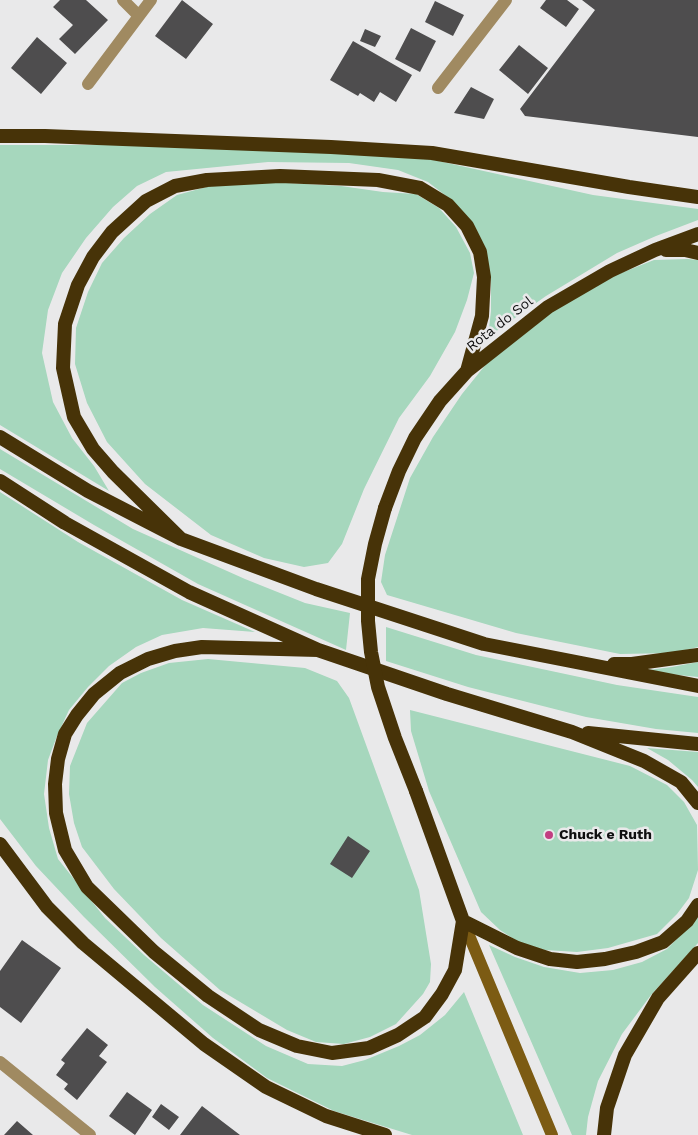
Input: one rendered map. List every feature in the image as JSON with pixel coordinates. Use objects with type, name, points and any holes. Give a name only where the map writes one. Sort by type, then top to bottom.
[{"type":"highway","points":[[0,136],[45,136],[432,153],[698,197]]},
{"type":"highway","points":[[181,539],[113,472],[93,449],[74,417],[63,368],[65,324],[78,285],[93,257],[112,232],[146,201],[175,186],[207,180],[280,176],[378,180],[420,188],[448,205],[468,226],[480,252],[484,277],[482,316],[467,371]]},
{"type":"highway","name":"Rota do Sol","points":[[463,922],[416,791],[394,738],[378,687],[371,652],[368,621],[368,579],[385,508],[399,471],[415,438],[440,401],[467,371],[548,307],[610,271],[655,250],[698,234]]},
{"type":"highway","points":[[655,250],[685,250],[698,253]]},
{"type":"highway","points":[[0,437],[88,491],[181,539],[316,589],[484,644],[698,686]]},
{"type":"highway","points":[[0,482],[65,523],[188,592],[318,650],[447,694],[572,732],[644,761],[681,782],[698,802]]},
{"type":"highway","points":[[318,650],[202,648],[175,651],[148,658],[120,674],[94,694],[77,715],[63,743],[54,784],[56,813],[65,850],[86,887],[154,952],[208,996],[259,1030],[297,1046],[332,1053],[369,1048],[398,1035],[424,1016],[442,994],[455,970],[463,922],[517,948],[550,959],[577,962],[605,959],[636,952],[663,942],[687,921],[698,905]]},
{"type":"highway","points":[[586,665],[632,664],[698,655]]},
{"type":"highway","points":[[572,732],[698,744]]},
{"type":"highway","points":[[0,844],[47,906],[83,942],[204,1044],[266,1087],[326,1116],[385,1135]]},
{"type":"highway","points":[[604,1135],[607,1108],[625,1054],[658,998],[698,953]]},
{"type":"main road","points":[[463,922],[552,1135]]},
{"type":"street","points":[[123,0],[139,16]]},
{"type":"street","points":[[88,84],[151,0]]},
{"type":"street","points":[[438,88],[506,0]]},
{"type":"street","points":[[0,1062],[90,1135]]},
{"type":"green space","points":[[0,145],[162,145],[411,155],[593,195],[698,209],[698,220],[617,253],[546,296],[488,337],[491,311],[491,279],[454,202],[428,182],[398,170],[349,163],[268,162],[166,172],[137,186],[113,207],[86,238],[62,273],[48,310],[42,353],[53,402],[72,438],[94,466],[109,491],[0,425]]},
{"type":"green space","points":[[270,182],[341,186],[383,192],[416,194],[439,208],[456,227],[470,253],[474,273],[467,300],[455,332],[430,376],[399,418],[364,489],[342,544],[328,563],[304,567],[264,558],[211,535],[145,484],[107,442],[87,403],[75,364],[76,328],[88,292],[102,263],[124,238],[150,214],[177,195],[210,186]]},
{"type":"green space","points":[[654,260],[698,260],[698,647],[674,653],[620,654],[516,633],[387,595],[381,582],[385,555],[410,478],[433,437],[462,394],[487,363],[555,308],[616,275]]},
{"type":"green space","points":[[0,449],[133,529],[245,579],[305,603],[350,613],[346,650],[198,584],[94,525],[0,469]]},
{"type":"green space","points":[[0,492],[78,542],[182,600],[255,632],[203,628],[162,635],[136,647],[109,666],[69,710],[48,760],[44,794],[49,828],[58,859],[105,918],[144,955],[203,1005],[266,1046],[308,1064],[342,1066],[365,1060],[399,1046],[420,1035],[445,1015],[464,992],[523,1135],[412,1135],[334,1111],[267,1078],[213,1038],[155,987],[84,917],[36,866],[0,819]]},
{"type":"green space","points":[[386,627],[476,655],[617,685],[698,697],[698,733],[656,729],[586,717],[468,687],[386,661]]},
{"type":"green space","points":[[208,659],[305,668],[337,681],[349,698],[419,890],[431,964],[430,982],[423,994],[396,1024],[370,1037],[344,1044],[316,1042],[287,1030],[220,990],[161,938],[114,889],[82,847],[74,823],[69,794],[70,766],[87,723],[122,683],[141,673],[169,663]]},
{"type":"green space","points":[[698,662],[698,677],[640,671],[672,667]]},
{"type":"green space","points":[[410,710],[630,766],[667,785],[684,802],[697,825],[698,870],[689,898],[677,914],[657,934],[608,948],[577,952],[545,950],[520,943],[500,930],[481,912],[429,791],[411,731]]},
{"type":"green space","points":[[647,748],[698,752],[698,787],[668,760]]},
{"type":"green space","points":[[698,917],[698,943],[651,995],[622,1034],[598,1081],[588,1117],[586,1135],[572,1135],[489,945],[544,967],[580,973],[613,970],[642,962],[667,949]]},
{"type":"building","points":[[60,0],[86,0],[108,20],[75,54],[59,39],[73,25],[53,7]]},
{"type":"building","points":[[182,0],[213,24],[186,59],[155,36]]},
{"type":"building","points":[[546,0],[567,0],[579,9],[566,27],[540,8]]},
{"type":"building","points":[[582,0],[698,0],[698,137],[525,116],[520,109],[595,10]]},
{"type":"building","points":[[435,1],[464,15],[453,36],[425,22]]},
{"type":"building","points":[[411,28],[436,41],[420,72],[395,59]]},
{"type":"building","points":[[365,29],[381,36],[375,47],[360,41]]},
{"type":"building","points":[[37,37],[67,63],[41,94],[11,68]]},
{"type":"building","points":[[353,41],[412,75],[396,102],[380,92],[374,102],[360,93],[358,96],[330,80]]},
{"type":"building","points":[[519,45],[548,68],[528,94],[499,70]]},
{"type":"building","points":[[471,87],[494,99],[484,119],[454,113]]},
{"type":"building","points":[[348,836],[370,851],[352,878],[330,864]]},
{"type":"building","points":[[22,940],[61,968],[21,1023],[0,1007],[0,971]]},
{"type":"building","points":[[87,1028],[108,1045],[99,1056],[107,1062],[77,1100],[64,1089],[68,1084],[56,1075],[65,1063],[61,1060]]},
{"type":"building","points":[[127,1092],[152,1110],[135,1135],[109,1116]]},
{"type":"building","points":[[161,1104],[179,1117],[169,1130],[152,1117]]},
{"type":"building","points":[[202,1106],[240,1135],[180,1135]]},
{"type":"building","points":[[17,1121],[33,1135],[4,1135]]},
{"type":"place","name":"Chuck e Ruth","points":[[549,835]]}]
